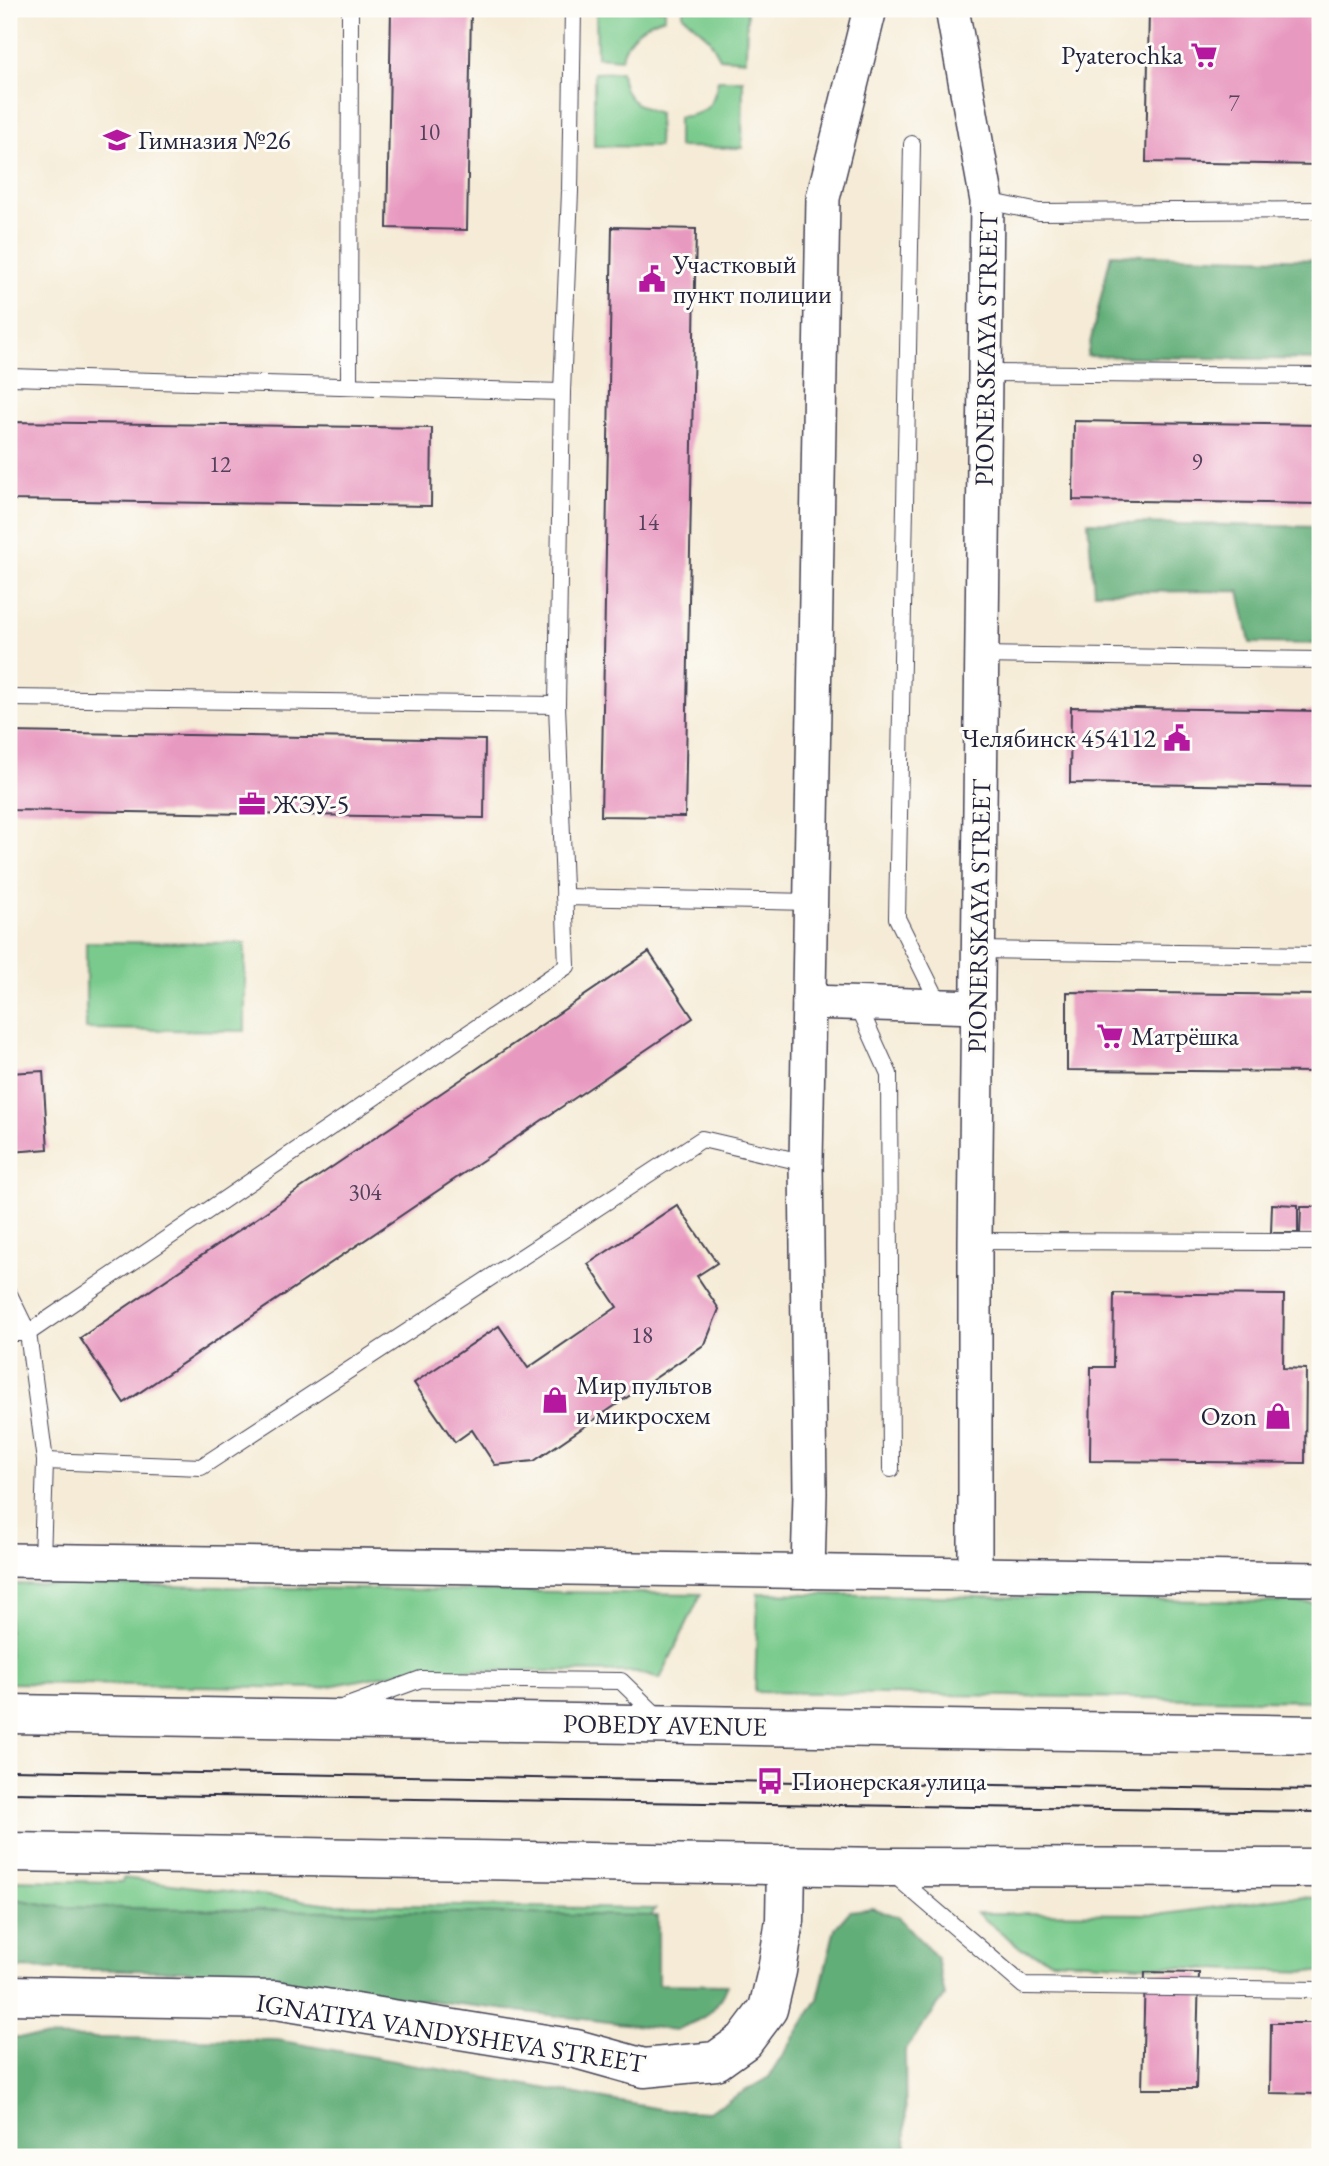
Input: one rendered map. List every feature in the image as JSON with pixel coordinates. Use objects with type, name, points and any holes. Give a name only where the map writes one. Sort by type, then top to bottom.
[{"type":"main road","name":"POBEDY AVENUE","points":[[9,1714],[1320,1735]]},
{"type":"main road","points":[[9,1852],[884,1867],[1320,1868]]},
{"type":"main road","name":"IGNATIYA VANDYSHEVA STREET","points":[[9,1995],[276,2000],[576,2049],[644,2068],[716,2061],[744,2041],[768,2008],[785,1920],[786,1865]]},
{"type":"street","points":[[807,1572],[810,1493],[806,1163],[823,198],[870,9]]},
{"type":"street","name":"PIONERSKAYA STREET","points":[[952,9],[987,201],[975,1241],[975,1575]]},
{"type":"street","points":[[809,1002],[978,1007]]},
{"type":"street","points":[[9,1560],[1320,1579]]},
{"type":"lane","points":[[349,384],[350,9]]},
{"type":"lane","points":[[9,1333],[28,1333],[567,966],[557,705],[562,392],[570,191],[573,9]]},
{"type":"lane","points":[[912,145],[897,918],[940,1005]]},
{"type":"lane","points":[[987,201],[1039,212],[1320,209]]},
{"type":"lane","points":[[986,373],[1320,376]]},
{"type":"lane","points":[[9,377],[349,384],[562,392]]},
{"type":"lane","points":[[982,655],[1320,660]]},
{"type":"lane","points":[[9,698],[557,705]]},
{"type":"lane","points":[[564,897],[810,902]]},
{"type":"lane","points":[[979,950],[1320,955]]},
{"type":"lane","points":[[857,1003],[889,1074],[891,1469]]},
{"type":"lane","points":[[45,1461],[201,1467],[702,1139],[806,1163]]},
{"type":"lane","points":[[975,1241],[1320,1242]]},
{"type":"lane","points":[[9,1294],[28,1333],[45,1461],[42,1561]]},
{"type":"lane","points":[[884,1867],[1024,1986],[1320,1990]]},
{"type":"green space","points":[[596,9],[665,9],[665,17],[649,23],[637,32],[628,43],[621,59],[597,57]]},
{"type":"green space","points":[[683,9],[747,9],[746,60],[720,58],[709,38],[683,15]]},
{"type":"green space","points":[[621,72],[624,88],[632,100],[659,113],[658,147],[594,146],[594,73]]},
{"type":"green space","points":[[718,80],[743,80],[742,148],[678,147],[678,117],[695,114],[707,108],[714,97]]},
{"type":"green space","points":[[1111,254],[1320,260],[1320,360],[1087,356]]},
{"type":"green space","points":[[1088,522],[1320,527],[1320,644],[1250,643],[1239,591],[1094,592]]},
{"type":"green space","points":[[86,942],[245,943],[245,1031],[86,1029]]},
{"type":"green space","points":[[9,1584],[701,1594],[660,1679],[636,1672],[412,1670],[319,1688],[9,1683]]},
{"type":"green space","points":[[758,1593],[1320,1603],[1320,1701],[755,1692]]},
{"type":"green space","points":[[123,1878],[332,1904],[655,1909],[626,1959],[9,1951],[9,1880],[122,1882]]},
{"type":"green space","points":[[1288,1897],[1320,1898],[1320,1972],[1051,1960],[1022,1949],[977,1913],[1166,1914]]},
{"type":"green space","points":[[9,1898],[61,1907],[658,1916],[658,1984],[727,1985],[713,2010],[693,2023],[675,2030],[183,1971],[9,1968]]},
{"type":"green space","points":[[873,1908],[898,1917],[937,1958],[945,1996],[905,2050],[906,2157],[9,2157],[9,2037],[277,2040],[666,2110],[708,2112],[769,2077],[818,1999],[835,1928],[850,1911]]},
{"type":"building","points":[[391,9],[471,9],[467,230],[387,228]]},
{"type":"building","points":[[1149,9],[1320,9],[1320,165],[1146,162]]},
{"type":"building","points":[[612,227],[696,229],[685,817],[601,816]]},
{"type":"building","points":[[1074,421],[1320,425],[1320,504],[1073,500]]},
{"type":"building","points":[[9,422],[432,428],[431,506],[9,500]]},
{"type":"building","points":[[1071,707],[1320,711],[1320,787],[1070,783]]},
{"type":"building","points":[[9,732],[485,740],[484,818],[9,810]]},
{"type":"building","points":[[649,952],[693,1018],[124,1403],[80,1338]]},
{"type":"building","points":[[1067,992],[1320,995],[1320,1072],[1067,1070]]},
{"type":"building","points":[[43,1071],[48,1149],[12,1152],[9,1073]]},
{"type":"building","points":[[1272,1204],[1298,1205],[1298,1233],[1271,1233]]},
{"type":"building","points":[[677,1205],[717,1263],[697,1276],[719,1309],[705,1344],[534,1461],[495,1465],[472,1430],[455,1442],[414,1383],[499,1326],[528,1368],[617,1307],[588,1264]]},
{"type":"building","points":[[1301,1207],[1320,1207],[1320,1234],[1300,1234]]},
{"type":"building","points":[[1114,1293],[1284,1295],[1283,1368],[1306,1369],[1305,1463],[1090,1461],[1091,1367],[1113,1367]]},
{"type":"building","points":[[1145,1972],[1199,1973],[1196,2089],[1142,2089]]},
{"type":"building","points":[[1271,2023],[1320,2023],[1320,2094],[1270,2093]]},
{"type":"tram line","points":[[9,1770],[1320,1790]]},
{"type":"tram line","points":[[9,1793],[1320,1812]]},
{"type":"place","name":"Pyaterochka","points":[[1204,55]]},
{"type":"place","name":"Гимназия №26","points":[[117,140]]},
{"type":"place","name":"Участковый пункт полиции","points":[[652,279]]},
{"type":"place","name":"Челябинск 454112","points":[[1177,738]]},
{"type":"place","name":"ЖЭУ-5","points":[[252,804]]},
{"type":"place","name":"Матрёшка","points":[[1110,1036]]},
{"type":"place","name":"Мир пультов и микросхем","points":[[555,1400]]},
{"type":"place","name":"Ozon","points":[[1278,1416]]},
{"type":"place","name":"Пионерская улица","points":[[770,1781]]}]
